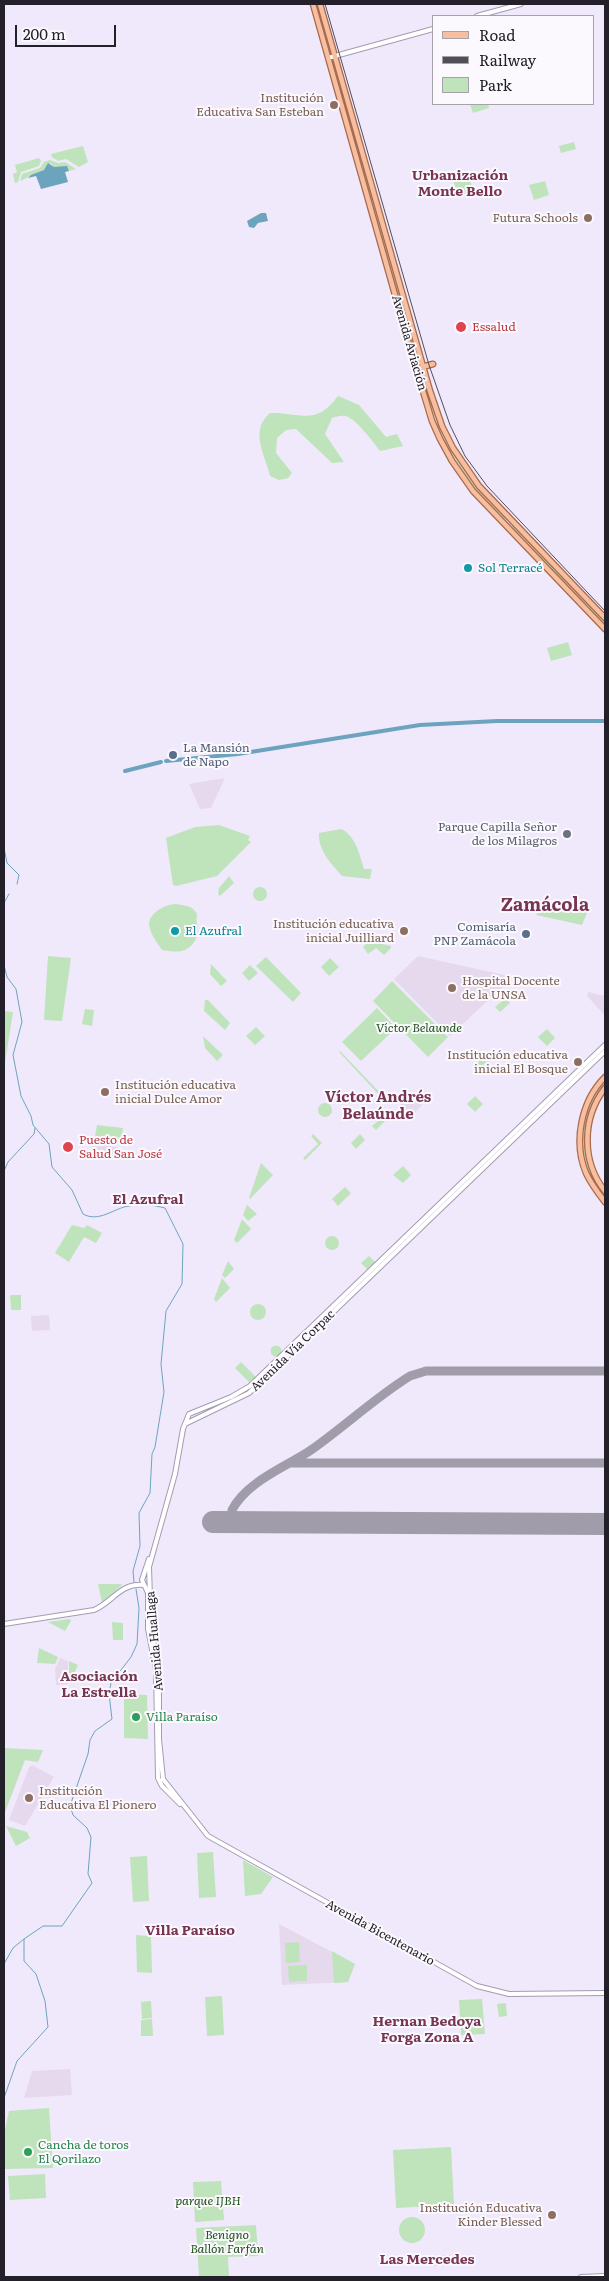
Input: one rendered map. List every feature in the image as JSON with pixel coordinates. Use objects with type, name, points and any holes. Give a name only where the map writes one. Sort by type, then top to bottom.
[{"type":"main road","name":"Avenida Aviación","points":[[313,4],[432,421],[452,461],[473,491],[605,629]]},
{"type":"main road","name":"Avenida Aviación","points":[[320,4],[437,414],[453,448],[479,486],[605,618]]},
{"type":"main road","points":[[481,15],[521,4]]},
{"type":"main road","points":[[328,58],[432,29]]},
{"type":"main road","points":[[376,225],[382,223]]},
{"type":"main road","points":[[416,368],[433,364]]},
{"type":"main road","points":[[506,525],[511,520]]},
{"type":"main road","name":"Avenida Vía Corpac","points":[[185,1424],[189,1414],[231,1398],[250,1386],[605,1046]]},
{"type":"main road","name":"Avenida Vía Corpac","points":[[185,1424],[249,1393],[605,1052]]},
{"type":"main road","points":[[605,1077],[588,1102],[580,1133],[580,1149],[585,1170],[605,1206]]},
{"type":"main road","points":[[605,1088],[590,1116],[587,1133],[592,1168],[605,1191]]},
{"type":"main road","points":[[598,1194],[605,1202]]},
{"type":"main road","name":"Avenida Huallaga","points":[[168,1789],[160,1783],[157,1775],[156,1670],[148,1629],[148,1593],[142,1583],[175,1474],[185,1424]]},
{"type":"main road","name":"Avenida Huallaga","points":[[152,1552],[149,1582],[151,1628],[159,1674],[160,1771],[168,1789]]},
{"type":"main road","points":[[4,1624],[94,1610],[107,1603],[121,1589],[142,1583],[146,1579],[149,1582]]},
{"type":"main road","name":"Avenida Bicentenario","points":[[168,1789],[202,1831],[214,1840],[477,1986],[509,1994],[605,1993]]},
{"type":"main road","points":[[581,2277],[605,2276]]},
{"type":"shaded area","points":[[225,778],[211,808],[200,809],[189,784]]},
{"type":"shaded area","name":"Hospital Docente de la UNSA","points":[[418,956],[509,976],[511,979],[450,1036],[394,979]]},
{"type":"shaded area","points":[[588,992],[605,996],[605,1016],[587,996]]},
{"type":"shaded area","points":[[407,1091],[422,1105],[412,1116],[397,1101]]},
{"type":"shaded area","points":[[92,1143],[120,1148],[118,1160],[90,1156]]},
{"type":"shaded area","points":[[49,1315],[50,1330],[32,1331],[31,1316]]},
{"type":"shaded area","points":[[60,1658],[68,1661],[68,1684],[56,1685],[55,1669]]},
{"type":"shaded area","name":"Institución Educativa El Pionero","points":[[32,1765],[54,1777],[25,1826],[9,1820],[29,1767]]},
{"type":"shaded area","points":[[279,1924],[355,1964],[348,1982],[282,1985]]},
{"type":"shaded area","points":[[70,2069],[72,2095],[24,2098],[32,2071]]},
{"type":"green space","points":[[315,4],[318,4],[332,51],[328,52]]},
{"type":"green space","points":[[335,61],[355,133],[352,134],[331,62]]},
{"type":"green space","points":[[470,105],[488,105],[489,108],[473,113]]},
{"type":"green space","points":[[355,135],[374,200],[371,201],[353,136]]},
{"type":"green space","points":[[574,142],[576,149],[561,153],[559,146]]},
{"type":"green space","points":[[83,146],[88,162],[79,167],[66,159],[58,161],[51,154]]},
{"type":"green space","points":[[39,158],[41,161],[39,166],[21,172],[18,182],[15,183],[13,174],[17,172],[15,165]]},
{"type":"green space","points":[[50,160],[58,163],[65,162],[76,169],[69,171],[67,167],[54,167],[50,163],[44,170],[20,181],[22,174],[40,168],[44,162]]},
{"type":"green space","points":[[467,171],[474,193],[458,197],[452,176]]},
{"type":"green space","points":[[545,181],[549,195],[534,200],[529,185]]},
{"type":"green space","points":[[378,227],[381,227],[405,309],[402,310]]},
{"type":"green space","points":[[406,310],[415,345],[412,346],[402,311]]},
{"type":"green space","points":[[422,371],[449,445],[469,476],[506,518],[503,520],[473,485],[451,452],[426,395],[419,372]]},
{"type":"green space","points":[[338,396],[359,405],[386,437],[397,434],[403,446],[380,451],[354,421],[345,416],[338,416],[332,418],[325,434],[344,462],[332,463],[296,429],[286,430],[277,438],[276,453],[292,473],[288,478],[279,480],[270,476],[259,435],[260,427],[264,420],[270,413],[315,415],[330,406]]},
{"type":"green space","points":[[513,525],[605,621],[605,626],[511,528]]},
{"type":"green space","points":[[568,642],[572,655],[551,661],[547,648]]},
{"type":"green space","points":[[219,825],[250,836],[248,840],[251,842],[217,876],[176,886],[173,885],[166,838],[195,827]]},
{"type":"green space","points":[[341,829],[353,841],[359,852],[364,869],[372,869],[370,879],[342,876],[323,851],[319,833]]},
{"type":"green space","points":[[229,876],[234,883],[220,896],[218,894],[219,888]]},
{"type":"green space","points":[[260,887],[265,889],[267,894],[265,899],[260,901],[255,899],[253,894],[255,889]]},
{"type":"green space","points":[[547,901],[565,908],[589,908],[582,925],[536,915]]},
{"type":"green space","name":"El Azufral","points":[[175,904],[187,906],[196,912],[198,931],[195,941],[189,948],[176,952],[162,950],[151,932],[149,924],[150,919],[156,912],[165,906]]},
{"type":"green space","points":[[369,941],[391,946],[391,948],[384,955],[376,948],[368,954],[363,947]]},
{"type":"green space","points":[[48,956],[71,958],[62,1021],[44,1020]]},
{"type":"green space","points":[[266,957],[301,993],[293,1002],[256,966]]},
{"type":"green space","points":[[330,958],[339,967],[329,976],[321,967]]},
{"type":"green space","points":[[211,964],[227,981],[221,986],[210,974]]},
{"type":"green space","points":[[250,965],[258,973],[249,981],[242,973]]},
{"type":"green space","name":"Víctor Belaunde","points":[[392,981],[448,1037],[428,1057],[373,1001]]},
{"type":"green space","points":[[506,998],[510,1003],[500,1012],[495,1007]]},
{"type":"green space","points":[[205,1000],[208,1000],[230,1023],[225,1030],[204,1011]]},
{"type":"green space","points":[[377,1008],[396,1028],[361,1061],[342,1042]]},
{"type":"green space","points":[[85,1009],[94,1010],[92,1026],[82,1024]]},
{"type":"green space","points":[[4,1011],[13,1012],[5,1063],[4,1063]]},
{"type":"green space","points":[[256,1027],[265,1036],[255,1045],[246,1036]]},
{"type":"green space","points":[[547,1029],[555,1038],[547,1046],[538,1037]]},
{"type":"green space","points":[[203,1036],[223,1055],[217,1061],[205,1048]]},
{"type":"green space","points":[[340,1051],[384,1097],[382,1098]]},
{"type":"green space","points":[[487,1053],[491,1057],[479,1069],[475,1065]]},
{"type":"green space","points":[[605,1080],[605,1084],[590,1112],[586,1140],[590,1168],[596,1182],[605,1195],[605,1200],[589,1170],[584,1155],[582,1125],[586,1110]]},
{"type":"green space","points":[[475,1096],[483,1104],[475,1112],[467,1104]]},
{"type":"green space","points":[[325,1103],[330,1105],[332,1110],[330,1115],[325,1117],[320,1115],[318,1110],[320,1105]]},
{"type":"green space","points":[[389,1112],[391,1115],[376,1130],[372,1126]]},
{"type":"green space","points":[[97,1125],[123,1128],[121,1141],[95,1137]]},
{"type":"green space","points":[[313,1134],[322,1143],[305,1160],[303,1158],[318,1144],[311,1136]]},
{"type":"green space","points":[[360,1134],[365,1140],[356,1149],[351,1143]]},
{"type":"green space","points":[[261,1163],[273,1175],[250,1199],[249,1198]]},
{"type":"green space","points":[[403,1166],[411,1175],[403,1183],[393,1175]]},
{"type":"green space","points":[[345,1187],[351,1193],[338,1206],[332,1199]]},
{"type":"green space","points":[[247,1205],[257,1214],[248,1221],[243,1215]]},
{"type":"green space","points":[[242,1219],[251,1229],[237,1243],[234,1240]]},
{"type":"green space","points":[[72,1225],[84,1228],[87,1225],[102,1233],[96,1243],[84,1237],[69,1262],[55,1253]]},
{"type":"green space","points":[[329,1236],[335,1236],[339,1243],[335,1250],[329,1250],[325,1246],[325,1240]]},
{"type":"green space","points":[[369,1256],[376,1263],[368,1270],[361,1263]]},
{"type":"green space","points":[[228,1261],[234,1269],[225,1278],[222,1275]]},
{"type":"green space","points":[[222,1278],[230,1288],[216,1302],[214,1299]]},
{"type":"green space","points":[[10,1295],[21,1295],[21,1310],[11,1310]]},
{"type":"green space","points":[[258,1304],[266,1312],[258,1320],[250,1312]]},
{"type":"green space","points":[[276,1345],[282,1351],[276,1357],[270,1351]]},
{"type":"green space","points":[[241,1362],[256,1377],[250,1383],[235,1368]]},
{"type":"green space","points":[[98,1584],[121,1584],[122,1585],[102,1603]]},
{"type":"green space","points":[[70,1619],[71,1621],[65,1631],[48,1622]]},
{"type":"green space","points":[[112,1622],[123,1623],[123,1640],[113,1640]]},
{"type":"green space","points":[[39,1648],[58,1657],[55,1664],[37,1663]]},
{"type":"green space","points":[[69,1661],[78,1665],[69,1684]]},
{"type":"green space","name":"Villa Paraíso","points":[[124,1694],[147,1695],[148,1739],[124,1738]]},
{"type":"green space","points":[[4,1748],[43,1750],[38,1762],[25,1760],[4,1815]]},
{"type":"green space","points":[[6,1826],[27,1832],[30,1838],[16,1846]]},
{"type":"green space","points":[[213,1852],[216,1897],[199,1898],[197,1853]]},
{"type":"green space","points":[[147,1856],[149,1901],[133,1902],[130,1857]]},
{"type":"green space","points":[[243,1860],[273,1877],[261,1894],[245,1896]]},
{"type":"green space","points":[[136,1935],[151,1936],[152,1973],[137,1972]]},
{"type":"green space","points":[[299,1942],[300,1962],[286,1963],[285,1943]]},
{"type":"green space","points":[[332,1951],[355,1964],[348,1982],[334,1983]]},
{"type":"green space","points":[[307,1965],[307,1981],[289,1982],[288,1966]]},
{"type":"green space","points":[[222,1996],[224,2035],[207,2036],[205,1997]]},
{"type":"green space","points":[[482,1999],[485,2034],[461,2035],[459,2000]]},
{"type":"green space","points":[[151,2001],[152,2018],[142,2019],[141,2002]]},
{"type":"green space","points":[[506,2003],[507,2016],[499,2017],[497,2004]]},
{"type":"green space","points":[[152,2019],[153,2036],[141,2036],[141,2020]]},
{"type":"green space","name":"Cancha de toros El Qorilazo","points":[[49,2108],[53,2168],[4,2169],[4,2135],[9,2111]]},
{"type":"green space","points":[[451,2147],[454,2205],[396,2208],[393,2150]]},
{"type":"green space","points":[[45,2174],[46,2198],[10,2200],[8,2176]]},
{"type":"green space","name":"parque IJBH","points":[[221,2181],[224,2220],[195,2222],[193,2182]]},
{"type":"green space","points":[[412,2217],[421,2221],[425,2230],[421,2239],[412,2243],[403,2239],[399,2230],[403,2221]]},
{"type":"green space","name":"Benigno Ballón Farfán","points":[[256,2225],[258,2256],[228,2257],[229,2277],[199,2277],[196,2228]]},
{"type":"green space","points":[[450,2255],[450,2265],[433,2266],[432,2256]]},
{"type":"water","points":[[48,163],[54,167],[67,166],[69,171],[65,172],[68,182],[41,189],[36,176],[28,178],[44,170]]},
{"type":"water","points":[[261,213],[266,213],[268,221],[258,223],[254,228],[249,227],[247,221]]},
{"type":"waterway","points":[[166,761],[238,754],[420,725],[497,721],[605,721]]},
{"type":"waterway","points":[[125,771],[161,762]]},
{"type":"waterway","points":[[4,828],[4,841]]},
{"type":"waterway","points":[[4,848],[7,863],[19,875],[17,884]]},
{"type":"waterway","points":[[4,903],[9,894]]},
{"type":"waterway","points":[[4,965],[7,977],[16,989],[22,1022],[13,1055],[21,1096],[31,1116],[33,1125],[49,1144],[52,1167],[72,1190],[83,1214],[95,1217],[123,1207],[138,1205],[165,1208],[183,1244],[182,1284],[166,1311],[161,1364],[164,1392],[155,1447],[152,1454],[150,1493],[139,1513],[140,1546],[133,1571],[134,1582]]},
{"type":"waterway","points":[[4,1171],[8,1162],[34,1134],[35,1128]]},
{"type":"waterway","points":[[4,2098],[17,2061],[48,2027],[45,2001],[36,1974],[24,1961],[24,1939],[43,1926],[62,1926],[92,1883],[88,1874],[91,1837],[87,1828],[73,1815],[70,1806],[88,1754],[90,1740],[95,1731],[112,1719],[109,1694],[111,1683],[131,1657],[137,1644],[139,1608],[136,1589]]},
{"type":"waterway","points":[[4,1964],[13,1948],[24,1939]]},
{"type":"taxiway","points":[[241,1522],[233,1517],[232,1510],[247,1491],[268,1475],[311,1450],[410,1376],[426,1371],[605,1371]]},
{"type":"taxiway","points":[[291,1463],[605,1463]]},
{"type":"runway","points":[[213,1522],[605,1524]]},
{"type":"railway","points":[[325,4],[429,365],[450,425],[465,456],[487,486],[605,611]]},
{"type":"place","name":"Institución Educativa San Esteban","points":[[334,105]]},
{"type":"place","name":"Futura Schools","points":[[588,218]]},
{"type":"place","name":"Essalud","points":[[461,327]]},
{"type":"place","name":"Sol Terracé","points":[[468,568]]},
{"type":"place","name":"La Mansión de Napo","points":[[173,755]]},
{"type":"place","name":"Parque Capilla Señor de los Milagros","points":[[567,834]]},
{"type":"place","name":"El Azufral","points":[[175,931]]},
{"type":"place","name":"Institución educativa inicial Juilliard","points":[[404,931]]},
{"type":"place","name":"Comisaría PNP Zamácola","points":[[526,934]]},
{"type":"place","name":"Hospital Docente de la UNSA","points":[[452,988]]},
{"type":"place","name":"Institución educativa inicial El Bosque","points":[[578,1062]]},
{"type":"place","name":"Institución educativa inicial Dulce Amor","points":[[105,1092]]},
{"type":"place","name":"Puesto de Salud San José","points":[[68,1147]]},
{"type":"place","name":"Villa Paraíso","points":[[136,1717]]},
{"type":"place","name":"Institución Educativa El Pionero","points":[[29,1798]]},
{"type":"place","name":"Cancha de toros El Qorilazo","points":[[28,2152]]},
{"type":"place","name":"Institución Educativa Kinder Blessed","points":[[552,2215]]},
{"type":"district","name":"Urbanización Monte Bello","points":[[460,184]]},
{"type":"district","name":"Zamácola","points":[[545,906]]},
{"type":"district","name":"Víctor Andrés Belaúnde","points":[[378,1106]]},
{"type":"district","name":"El Azufral","points":[[148,1200]]},
{"type":"district","name":"Asociación La Estrella","points":[[99,1685]]},
{"type":"district","name":"Villa Paraíso","points":[[190,1931]]},
{"type":"district","name":"Hernan Bedoya Forga Zona A","points":[[427,2030]]},
{"type":"district","name":"Las Mercedes","points":[[427,2260]]}]
